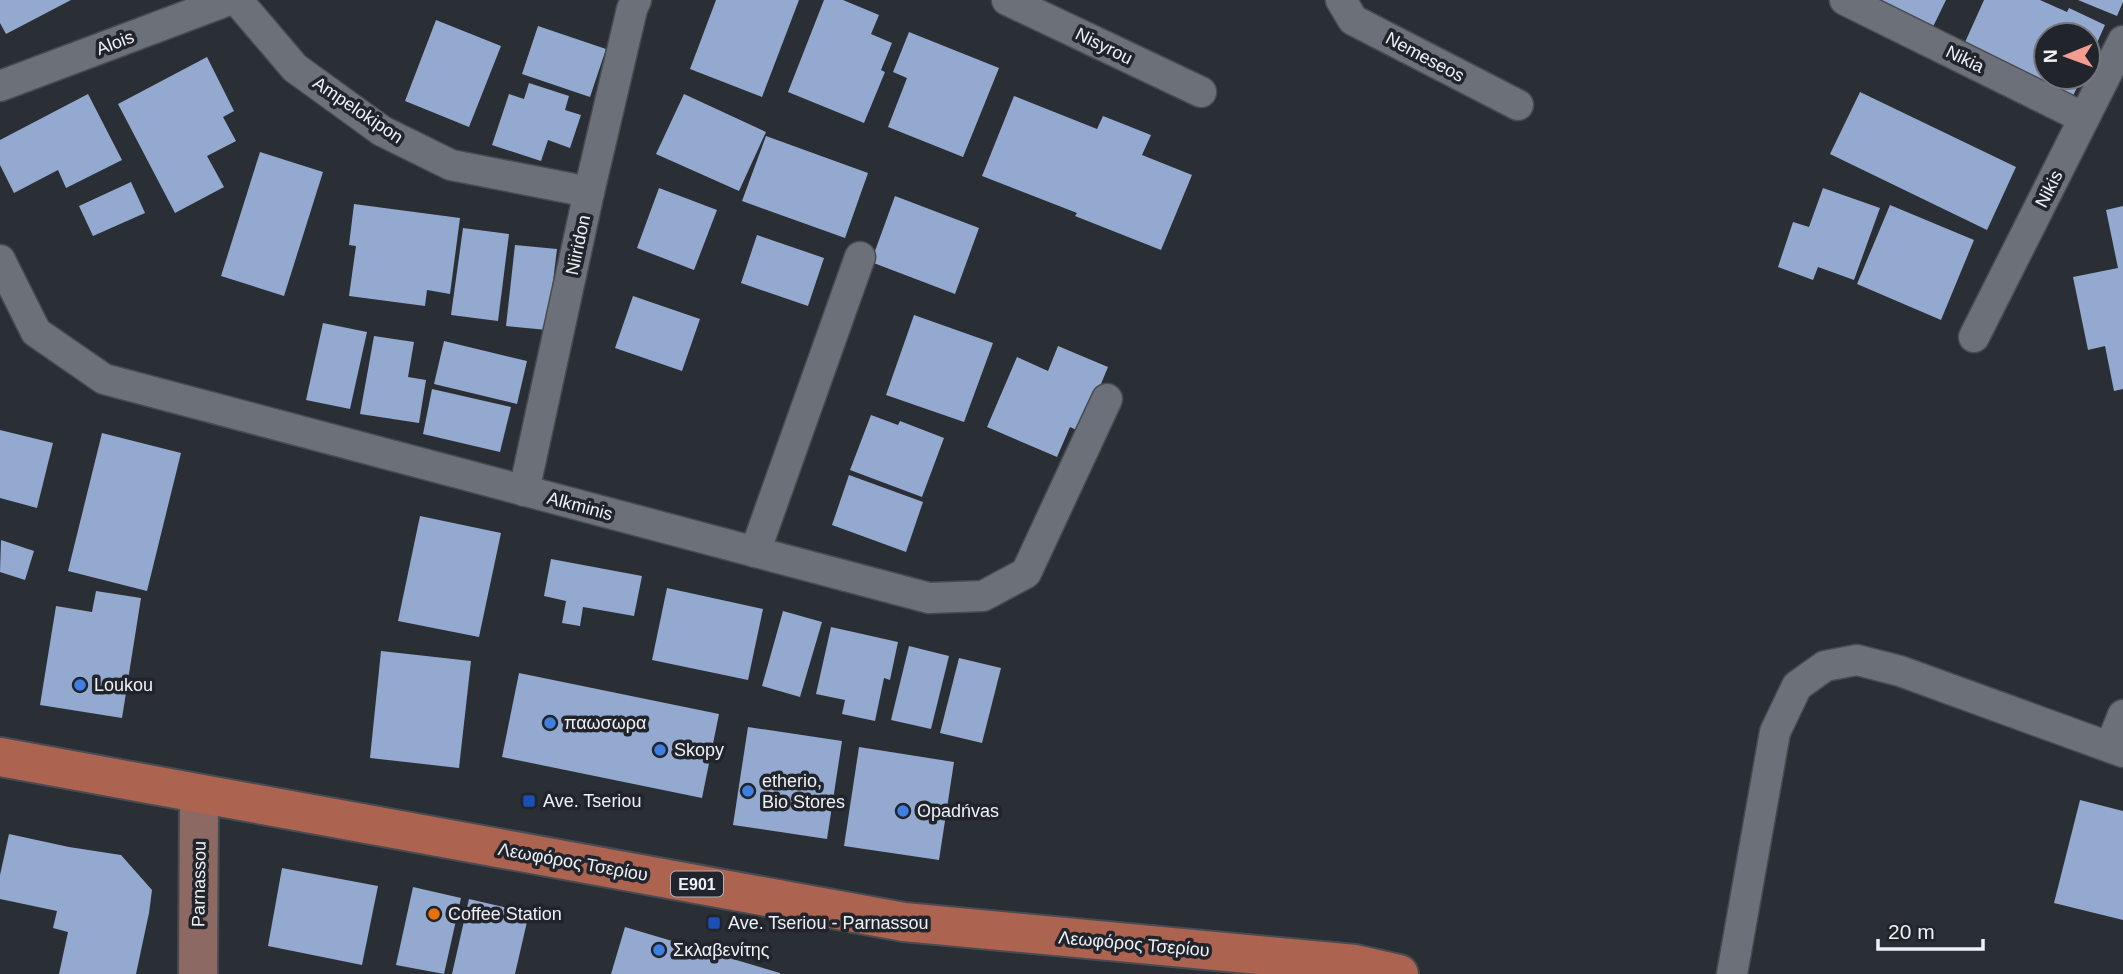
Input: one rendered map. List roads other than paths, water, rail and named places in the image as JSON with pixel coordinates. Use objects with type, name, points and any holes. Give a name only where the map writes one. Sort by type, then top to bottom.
[{"type":"main road","name":"Λεωφόρος Τσερίου","points":[[0,757],[904,922],[1399,974]]},
{"type":"street","name":"Alois","points":[[0,86],[229,0]]},
{"type":"street","name":"Ampelokipon","points":[[237,0],[295,68],[382,131],[451,164],[589,192]]},
{"type":"street","name":"Niiridon","points":[[524,491],[589,192],[636,0]]},
{"type":"street","name":"Nisyrou","points":[[1007,0],[1200,92]]},
{"type":"street","name":"Nemeseos","points":[[1341,0],[1353,20],[1517,106]]},
{"type":"street","name":"Nikia","points":[[1845,0],[2084,118]]},
{"type":"street","name":"Nikis","points":[[1974,337],[2123,41]]},
{"type":"street","points":[[755,552],[860,257]]},
{"type":"street","name":"Alkminis","points":[[0,260],[36,332],[104,379],[929,598],[983,596],[1026,573],[1107,398]]},
{"type":"street","points":[[1732,974],[1775,732],[1797,686],[1825,666],[1857,660],[1900,671],[2116,749],[2123,715]]},
{"type":"street","name":"Parnassou","points":[[198,974],[199,794]]},
{"type":"place","name":"Loukou","points":[[80,685]]},
{"type":"place","name":"παωσωρα","points":[[550,723]]},
{"type":"place","name":"Skopy","points":[[660,750]]},
{"type":"place","name":"etherio, Bio Stores","points":[[748,791]]},
{"type":"place","name":"Ave. Tseriou","points":[[529,801]]},
{"type":"place","name":"Opadńvas","points":[[903,811]]},
{"type":"place","name":"Coffee Station","points":[[434,914]]},
{"type":"place","name":"Ave. Tseriou - Parnassou","points":[[714,923]]},
{"type":"place","name":"Σκλαβενίτης","points":[[659,950]]}]
